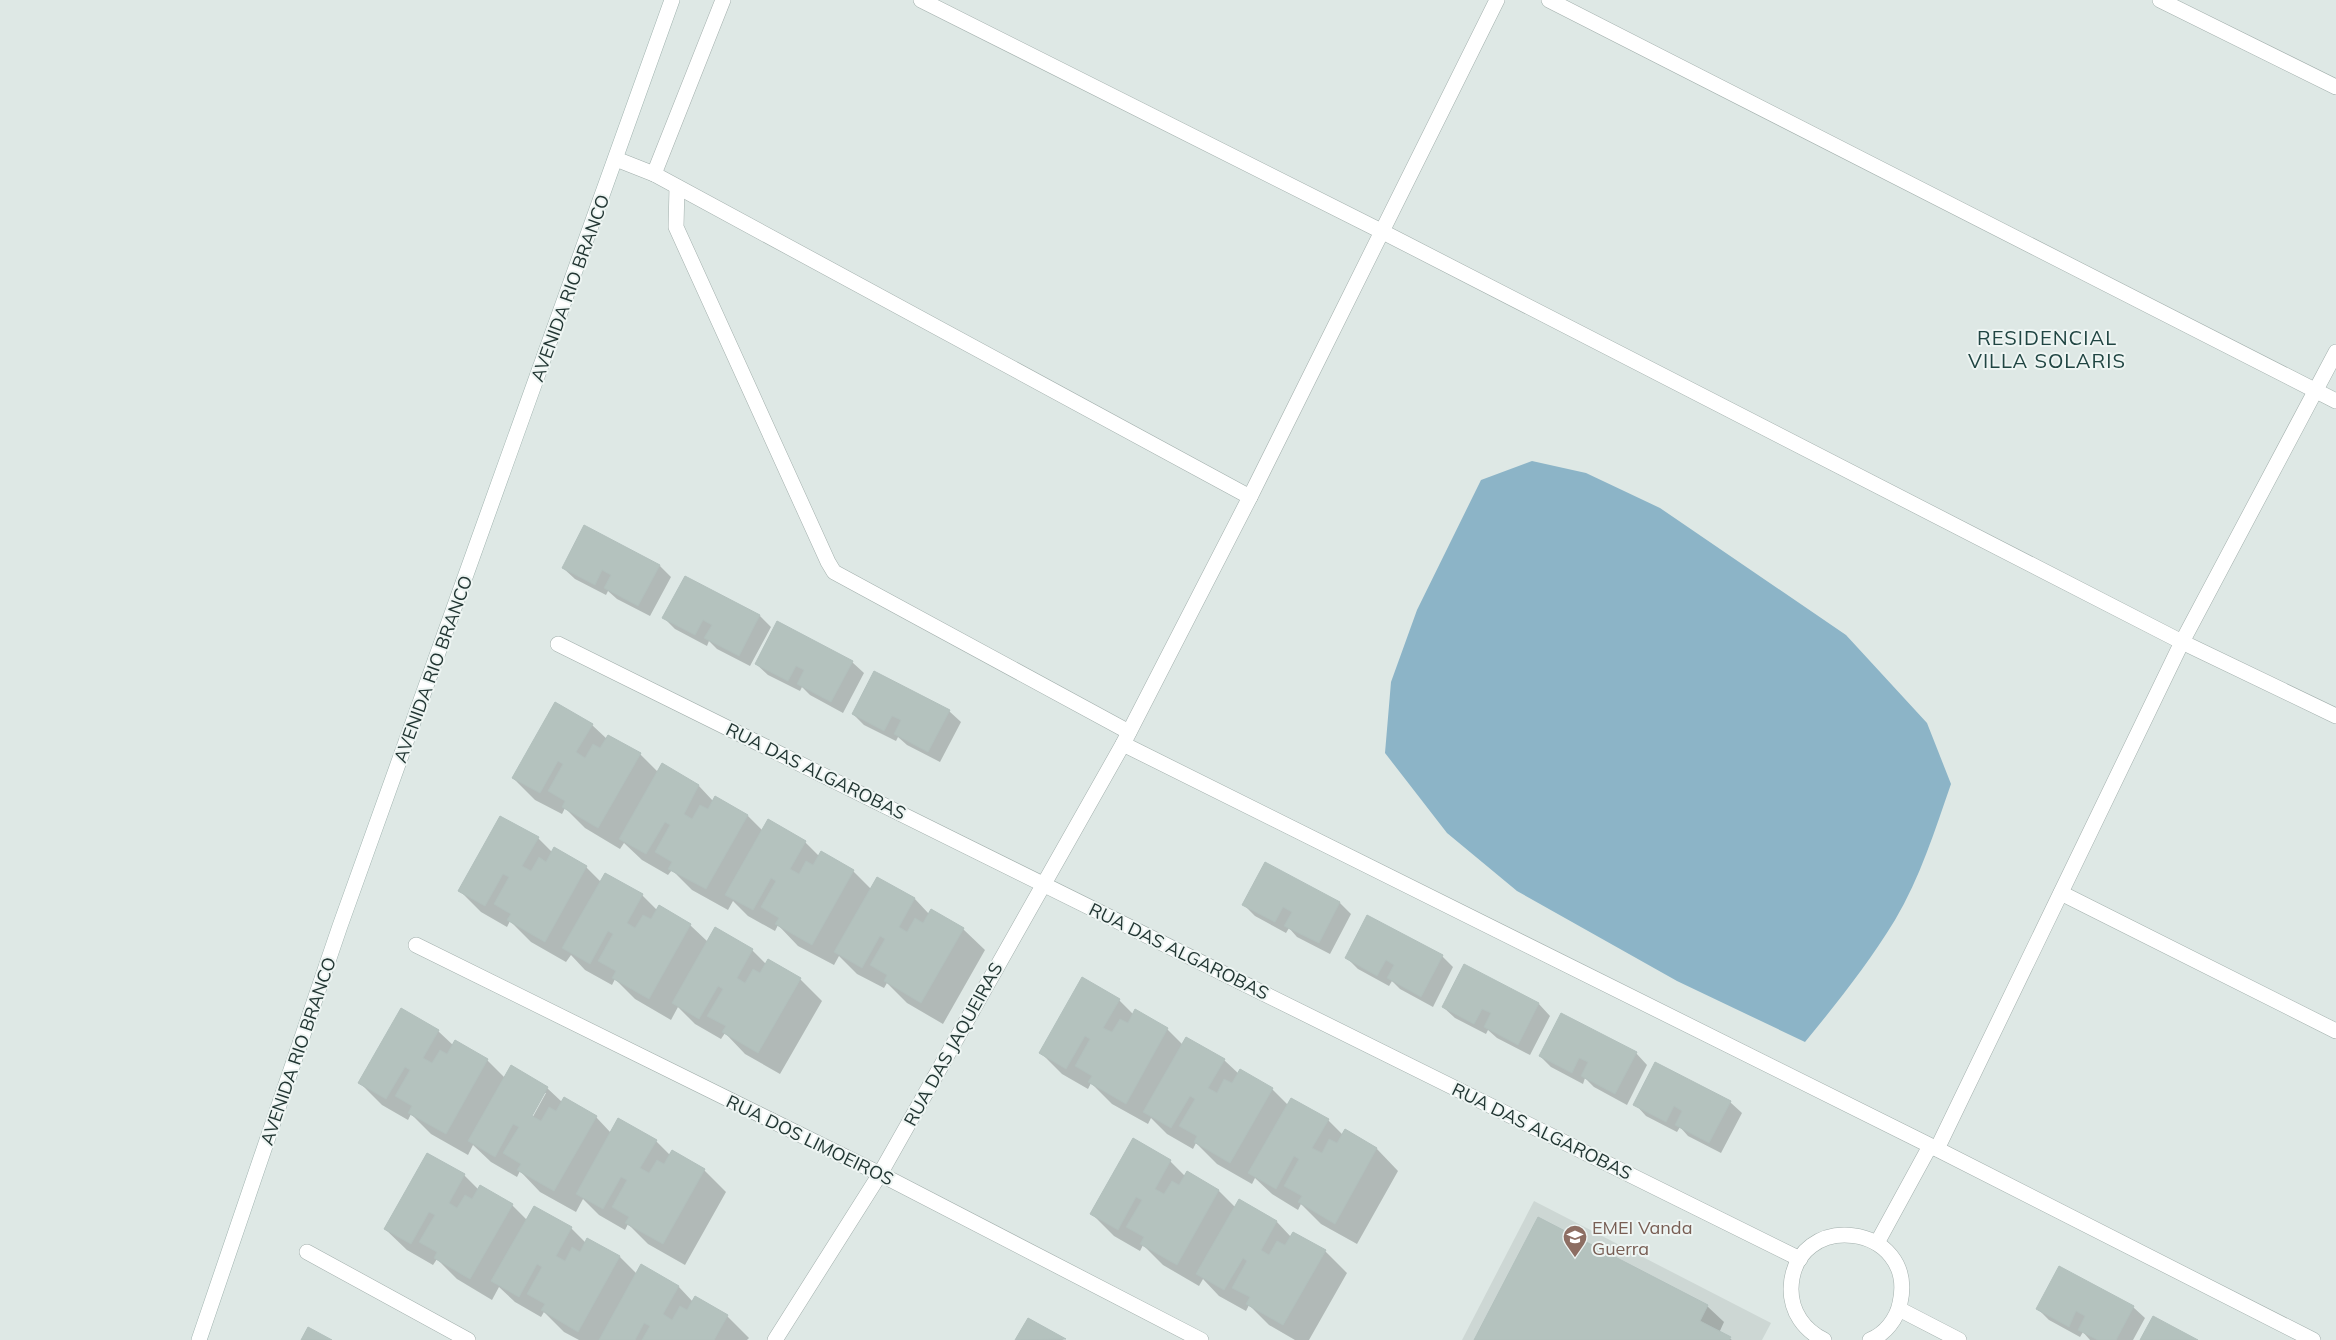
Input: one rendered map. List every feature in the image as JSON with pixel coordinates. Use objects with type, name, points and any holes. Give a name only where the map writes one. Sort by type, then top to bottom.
[{"type":"street","name":"AVENIDA RIO BRANCO","points":[[199,1340],[344,917],[672,0]]},
{"type":"street","points":[[654,174],[724,0]]},
{"type":"street","points":[[921,0],[1381,231],[2182,642],[2336,716]]},
{"type":"street","name":"RUA DAS JAQUEIRAS","points":[[775,1340],[880,1174],[1126,738],[1250,498],[1497,0]]},
{"type":"street","points":[[1549,0],[2336,401]]},
{"type":"street","points":[[2160,0],[2336,87]]},
{"type":"street","points":[[616,159],[654,174],[1250,498]]},
{"type":"street","points":[[677,187],[676,227],[834,572],[1126,738],[2313,1340]]},
{"type":"street","points":[[1877,1243],[1934,1148],[2061,893],[2182,642],[2336,352]]},
{"type":"street","name":"RUA DAS ALGAROBAS","points":[[558,644],[1800,1259]]},
{"type":"street","points":[[2061,893],[2336,1031]]},
{"type":"street","name":"RUA DOS LIMOEIROS","points":[[416,944],[880,1174],[1201,1340]]},
{"type":"street","points":[[1824,1340],[1803,1334],[1793,1307],[1791,1282],[1800,1259],[1808,1250],[1829,1236],[1854,1235],[1866,1237],[1877,1243],[1894,1261],[1902,1285],[1899,1309],[1885,1330],[1870,1340]]},
{"type":"street","points":[[307,1252],[468,1340]]},
{"type":"street","points":[[1899,1309],[1959,1340]]},
{"type":"shaded area","name":"EMEI Vanda Guerra","points":[[1534,1201],[1771,1323],[1762,1340],[1462,1340]]},
{"type":"water","points":[[1532,461],[1586,473],[1660,508],[1846,635],[1927,723],[1951,784],[1926,854],[1904,904],[1885,936],[1852,983],[1805,1042],[1677,981],[1517,891],[1447,833],[1385,753],[1391,682],[1417,610],[1481,480]]},
{"type":"building","points":[[584,525],[660,565],[638,606],[604,588],[611,575],[602,570],[595,585],[562,568]]},
{"type":"building","points":[[685,576],[760,615],[739,656],[704,638],[712,625],[703,620],[695,635],[662,618]]},
{"type":"building","points":[[777,621],[853,661],[831,702],[797,684],[804,670],[796,666],[788,681],[755,664]]},
{"type":"building","points":[[874,671],[950,710],[928,752],[894,734],[901,720],[892,716],[884,731],[852,714]]},
{"type":"building","points":[[555,702],[593,724],[576,752],[585,758],[593,744],[600,748],[608,735],[641,753],[598,828],[562,807],[565,801],[548,791],[563,764],[558,761],[540,793],[512,778]]},
{"type":"building","points":[[662,763],[699,785],[684,814],[692,819],[700,805],[708,809],[715,796],[748,815],[706,889],[668,869],[672,862],[655,852],[670,825],[665,822],[646,854],[619,839]]},
{"type":"building","points":[[500,816],[539,837],[522,866],[531,871],[539,857],[546,862],[554,847],[587,866],[545,942],[507,920],[511,914],[494,904],[509,877],[503,874],[485,906],[458,891]]},
{"type":"building","points":[[768,819],[806,841],[790,869],[799,874],[806,861],[813,865],[821,851],[854,870],[812,945],[775,924],[779,918],[761,907],[776,881],[771,878],[753,910],[725,895]]},
{"type":"building","points":[[1265,862],[1340,902],[1319,943],[1284,926],[1292,912],[1283,907],[1275,922],[1242,905]]},
{"type":"building","points":[[605,873],[643,894],[627,923],[635,928],[643,915],[651,919],[659,905],[691,924],[649,999],[612,978],[616,971],[598,961],[613,934],[608,931],[590,964],[562,948]]},
{"type":"building","points":[[877,877],[915,898],[899,927],[907,932],[915,918],[923,923],[931,909],[964,928],[921,1003],[884,981],[887,975],[870,965],[885,939],[880,936],[862,968],[834,952]]},
{"type":"building","points":[[1367,915],[1443,955],[1421,997],[1387,978],[1394,965],[1386,960],[1377,976],[1345,958]]},
{"type":"building","points":[[715,927],[753,949],[737,978],[745,983],[753,969],[760,973],[768,959],[801,978],[758,1053],[722,1032],[726,1026],[707,1016],[723,989],[718,986],[699,1019],[672,1003]]},
{"type":"building","points":[[1464,964],[1539,1003],[1518,1045],[1484,1027],[1491,1013],[1482,1009],[1474,1024],[1442,1007]]},
{"type":"building","points":[[1082,977],[1120,999],[1103,1028],[1112,1032],[1120,1019],[1128,1023],[1135,1009],[1168,1028],[1126,1104],[1088,1082],[1092,1076],[1075,1066],[1090,1039],[1085,1036],[1066,1069],[1039,1053]]},
{"type":"building","points":[[401,1008],[439,1030],[423,1058],[432,1063],[440,1050],[447,1054],[455,1040],[488,1059],[446,1134],[408,1113],[412,1106],[395,1096],[410,1070],[405,1067],[386,1099],[358,1083]]},
{"type":"building","points":[[1561,1013],[1637,1052],[1615,1094],[1581,1076],[1588,1062],[1579,1058],[1572,1073],[1539,1056]]},
{"type":"building","points":[[1186,1037],[1225,1059],[1208,1088],[1217,1093],[1224,1079],[1232,1083],[1240,1069],[1273,1088],[1230,1163],[1194,1142],[1197,1136],[1179,1126],[1195,1099],[1190,1096],[1171,1128],[1143,1112]]},
{"type":"building","points":[[1655,1062],[1731,1101],[1709,1143],[1675,1125],[1682,1111],[1674,1106],[1666,1122],[1633,1105]]},
{"type":"building","points":[[511,1065],[548,1087],[532,1116],[541,1121],[549,1107],[556,1111],[564,1097],[597,1116],[554,1191],[517,1170],[521,1164],[503,1153],[519,1127],[513,1124],[495,1157],[468,1141]]},
{"type":"building","points":[[1291,1098],[1329,1119],[1312,1148],[1322,1153],[1329,1139],[1337,1143],[1345,1129],[1377,1148],[1335,1224],[1298,1202],[1302,1196],[1284,1186],[1299,1159],[1294,1156],[1276,1189],[1248,1173]]},
{"type":"building","points":[[618,1118],[657,1140],[640,1168],[649,1173],[657,1160],[664,1164],[672,1150],[705,1169],[663,1244],[625,1223],[629,1217],[612,1207],[627,1180],[621,1177],[603,1209],[576,1194]]},
{"type":"building","points":[[1133,1138],[1171,1160],[1155,1189],[1164,1194],[1172,1181],[1179,1185],[1187,1171],[1219,1190],[1177,1265],[1140,1244],[1144,1237],[1126,1227],[1142,1200],[1136,1197],[1118,1230],[1090,1214]]},
{"type":"building","points":[[427,1153],[465,1174],[449,1203],[457,1208],[465,1195],[472,1199],[480,1185],[513,1204],[470,1279],[434,1258],[437,1252],[419,1242],[435,1215],[429,1212],[411,1244],[384,1229]]},
{"type":"building","points":[[1239,1199],[1277,1221],[1261,1250],[1269,1255],[1277,1241],[1285,1245],[1293,1232],[1326,1250],[1283,1325],[1246,1304],[1250,1297],[1232,1288],[1247,1261],[1243,1258],[1224,1290],[1196,1274]]},
{"type":"building","points":[[534,1206],[572,1227],[556,1256],[565,1261],[572,1247],[580,1252],[587,1238],[620,1256],[578,1332],[541,1310],[545,1304],[527,1294],[542,1267],[537,1264],[519,1297],[491,1281]]},
{"type":"building","name":"EMEI Vanda Guerra","points":[[1538,1217],[1708,1305],[1700,1321],[1731,1337],[1729,1340],[1474,1340]]},
{"type":"building","points":[[641,1264],[679,1286],[663,1314],[672,1320],[680,1306],[687,1310],[695,1296],[728,1315],[714,1340],[642,1340],[650,1326],[644,1323],[635,1340],[599,1340]]},
{"type":"building","points":[[2059,1266],[2134,1306],[2116,1340],[2098,1340],[2078,1330],[2085,1316],[2076,1311],[2069,1327],[2036,1309]]},
{"type":"building","points":[[2153,1316],[2198,1340],[2140,1340]]},
{"type":"building","points":[[1028,1318],[1066,1339],[1015,1340]]},
{"type":"building","points":[[308,1327],[332,1340],[301,1340]]},
{"type":"place","name":"EMEI Vanda Guerra","points":[[1575,1258]]},
{"type":"district","name":"RESIDENCIAL VILLA SOLARIS","points":[[2047,348]]}]
